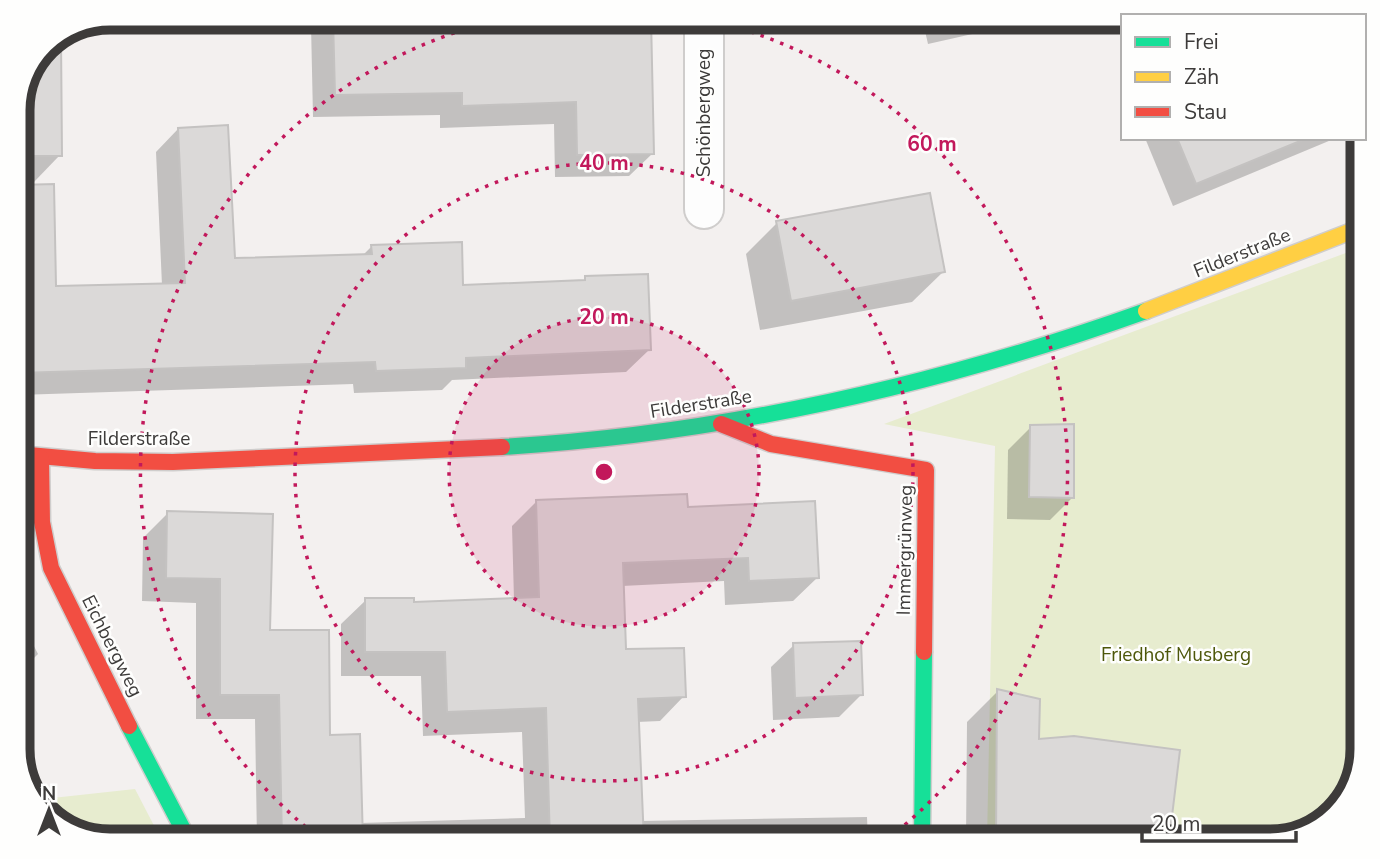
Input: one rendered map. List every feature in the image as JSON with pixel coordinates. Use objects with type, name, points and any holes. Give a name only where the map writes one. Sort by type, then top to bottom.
[{"type":"main road","name":"Filderstraße","points":[[30,456],[165,461],[433,450],[591,440],[721,424],[874,392],[1047,346],[1209,289],[1350,232]]},
{"type":"main road","name":"Immergrünweg","points":[[721,424],[772,444],[926,470],[922,829]]},
{"type":"main road","name":"Eichbergweg","points":[[41,458],[41,528],[47,560],[56,584],[181,829]]},
{"type":"street","name":"Schönbergweg","points":[[704,30],[704,209]]},
{"type":"green space","name":"Friedhof Musberg","points":[[1350,251],[1350,760],[1344,780],[1334,798],[1310,819],[1281,829],[987,829],[995,446],[884,424]]},
{"type":"green space","points":[[135,789],[156,829],[89,827],[61,813],[47,799]]},
{"type":"building","points":[[333,30],[651,30],[654,154],[577,155],[576,102],[462,106],[462,93],[335,95]]},
{"type":"building","points":[[61,46],[62,156],[30,156],[32,89],[46,61]]},
{"type":"building","points":[[228,125],[235,258],[372,254],[371,245],[462,242],[463,285],[585,280],[585,276],[648,274],[651,350],[466,358],[466,368],[376,371],[375,362],[30,373],[30,185],[54,184],[56,286],[185,283],[178,128]]},
{"type":"building","points":[[1178,140],[1303,140],[1196,184]]},
{"type":"building","points":[[930,193],[945,272],[791,301],[776,221]]},
{"type":"building","points":[[1074,424],[1074,498],[1029,497],[1030,425]]},
{"type":"building","points":[[687,494],[688,507],[815,501],[819,578],[749,581],[748,558],[623,563],[626,649],[684,648],[686,697],[638,699],[643,829],[550,829],[546,708],[447,712],[445,652],[365,652],[365,598],[414,598],[414,602],[539,597],[536,500]]},
{"type":"building","points":[[167,511],[273,514],[270,630],[329,630],[330,735],[360,734],[363,829],[282,829],[279,695],[220,695],[220,579],[166,578]]},
{"type":"building","points":[[861,641],[863,695],[795,698],[793,643]]},
{"type":"building","points":[[997,689],[1040,699],[1039,739],[1074,736],[1180,750],[1170,829],[996,829]]},
{"type":"traffic: fast","points":[[502,447],[667,431],[829,402],[989,362],[1146,311]]},
{"type":"traffic: fast","points":[[922,829],[924,652]]},
{"type":"traffic: fast","points":[[129,726],[183,829]]},
{"type":"traffic: slow","points":[[1146,311],[1350,232]]},
{"type":"traffic: jam","points":[[721,424],[771,444],[926,470],[924,652]]},
{"type":"traffic: jam","points":[[30,455],[95,461],[173,462],[502,447]]},
{"type":"traffic: jam","points":[[41,458],[42,522],[51,568],[129,726]]}]
